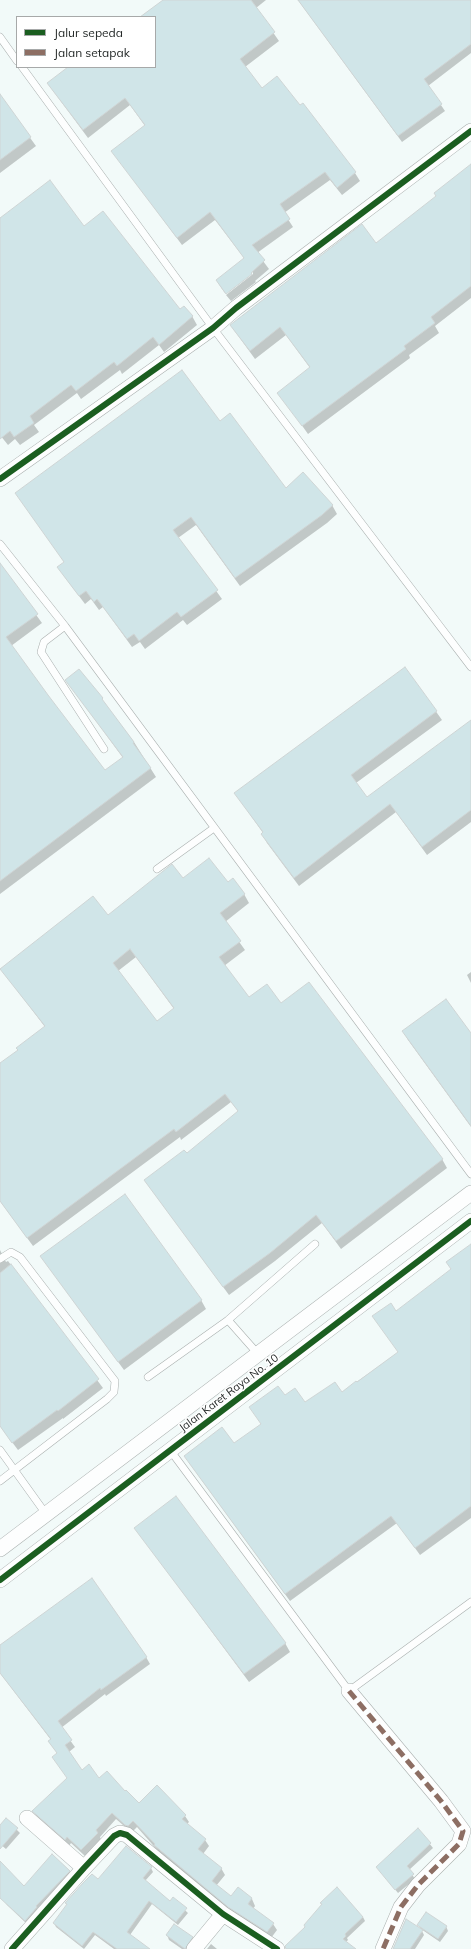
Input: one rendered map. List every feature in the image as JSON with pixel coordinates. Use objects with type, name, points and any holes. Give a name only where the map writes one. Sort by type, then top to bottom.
[{"type":"street","points":[[0,479],[213,328],[243,303],[471,131]]},
{"type":"street","name":"Jalan Karet Raya No. 10","points":[[0,1549],[471,1193]]},
{"type":"street","name":"Jalan Karet Raya No. 10","points":[[0,1580],[471,1221]]},
{"type":"street","points":[[349,1691],[441,1801],[463,1831],[459,1844],[418,1885],[401,1907],[383,1949]]},
{"type":"street","points":[[27,1818],[84,1868]]},
{"type":"street","points":[[12,1949],[84,1868],[114,1836],[120,1833],[127,1835],[223,1914],[277,1949]]},
{"type":"street","points":[[194,1949],[223,1914]]},
{"type":"lane","points":[[0,37],[16,60]]},
{"type":"lane","points":[[23,68],[213,328],[471,667]]},
{"type":"lane","points":[[0,544],[66,626],[471,1174]]},
{"type":"lane","points":[[66,626],[44,642],[41,652],[104,749]]},
{"type":"lane","points":[[157,869],[214,828]]},
{"type":"lane","points":[[148,1377],[228,1320],[315,1244]]},
{"type":"lane","points":[[0,1259],[11,1252],[20,1257],[115,1381],[114,1392],[107,1399],[0,1480]]},
{"type":"lane","points":[[228,1320],[258,1354]]},
{"type":"lane","points":[[0,1450],[13,1471],[46,1514]]},
{"type":"lane","points":[[170,1450],[349,1691],[471,1602]]},
{"type":"building","points":[[163,0],[251,0],[275,32],[240,59],[262,88],[277,76],[300,105],[303,103],[356,172],[337,188],[325,172],[280,204],[290,219],[252,245],[265,260],[251,273],[252,274],[226,294],[216,280],[244,258],[210,212],[177,238],[111,151],[145,125],[125,98],[83,130],[47,83],[67,68],[156,68],[156,16],[141,16]]},
{"type":"building","points":[[298,0],[471,0],[471,44],[424,79],[442,104],[398,136]]},
{"type":"building","points":[[0,94],[31,137],[0,160]]},
{"type":"building","points":[[471,164],[471,286],[431,317],[435,323],[404,346],[406,349],[302,426],[277,393],[310,367],[280,327],[250,351],[230,325],[362,224],[376,243],[436,196],[434,193]]},
{"type":"building","points":[[50,180],[84,226],[103,211],[180,309],[184,306],[193,316],[159,345],[153,337],[117,366],[114,362],[76,391],[71,385],[30,416],[34,423],[14,437],[10,431],[0,439],[0,218]]},
{"type":"building","points":[[182,370],[220,421],[230,413],[286,488],[303,472],[333,505],[322,515],[235,578],[191,517],[173,530],[218,590],[181,617],[177,612],[139,641],[134,634],[127,639],[97,599],[94,602],[86,591],[79,596],[57,567],[64,562],[15,493]]},
{"type":"building","points":[[0,563],[38,614],[6,637],[48,695],[105,770],[123,757],[65,680],[79,669],[103,698],[102,699],[151,768],[0,881]]},
{"type":"building","points":[[405,667],[437,711],[351,775],[367,797],[471,720],[471,810],[422,847],[390,804],[294,878],[261,834],[263,832],[234,793]]},
{"type":"building","points":[[209,858],[228,882],[233,878],[245,894],[220,913],[241,941],[219,957],[249,997],[267,984],[281,1003],[309,982],[443,1159],[336,1241],[316,1215],[270,1253],[223,1287],[144,1180],[184,1150],[187,1153],[238,1111],[225,1094],[176,1132],[174,1129],[27,1238],[0,1201],[0,1063],[18,1050],[16,1048],[45,1026],[0,969],[93,896],[108,915],[172,864],[183,878]],"holes":[[[130,949],[174,1008],[157,1021],[113,963]]]},
{"type":"building","points":[[446,999],[471,1033],[471,1126],[402,1031]]},
{"type":"building","points":[[125,1194],[202,1300],[118,1362],[40,1256]]},
{"type":"building","points":[[471,1244],[471,1506],[415,1548],[391,1516],[285,1594],[184,1456],[222,1427],[234,1443],[261,1424],[249,1407],[278,1386],[285,1395],[295,1388],[305,1402],[335,1382],[342,1392],[398,1352],[372,1316],[391,1303],[396,1311],[451,1269],[446,1262]]},
{"type":"building","points":[[11,1264],[99,1379],[58,1411],[57,1410],[12,1443],[0,1426],[0,1273]]},
{"type":"building","points":[[176,1496],[286,1643],[244,1674],[134,1528]]},
{"type":"building","points":[[92,1578],[147,1657],[101,1690],[100,1688],[58,1721],[72,1740],[65,1745],[82,1770],[89,1764],[99,1778],[107,1771],[125,1791],[126,1790],[139,1803],[157,1785],[186,1815],[182,1819],[206,1839],[198,1849],[222,1868],[212,1881],[231,1896],[238,1887],[252,1898],[248,1904],[274,1923],[267,1932],[228,1907],[154,1845],[155,1844],[133,1821],[128,1826],[125,1825],[112,1813],[96,1830],[98,1833],[81,1850],[67,1837],[65,1840],[32,1811],[67,1778],[52,1757],[57,1753],[48,1741],[51,1739],[0,1673],[0,1645]]},
{"type":"building","points":[[6,1818],[18,1828],[0,1849],[0,1825]]},
{"type":"building","points":[[418,1828],[431,1843],[407,1866],[414,1874],[395,1890],[376,1867]]},
{"type":"building","points":[[126,1846],[152,1867],[143,1878],[170,1901],[173,1897],[187,1908],[176,1922],[149,1901],[127,1932],[150,1949],[117,1949],[93,1932],[82,1946],[53,1923],[67,1904],[65,1903],[83,1883],[92,1874],[98,1879]]},
{"type":"building","points":[[52,1854],[70,1871],[36,1906],[37,1907],[25,1921],[0,1898],[0,1861],[24,1886]]},
{"type":"building","points":[[337,1887],[363,1917],[345,1934],[346,1936],[343,1939],[356,1949],[286,1949],[285,1946],[305,1927],[304,1925],[322,1904],[320,1903]]},
{"type":"building","points":[[426,1912],[447,1926],[438,1939],[417,1925]]},
{"type":"building","points":[[406,1919],[423,1930],[410,1949],[393,1949]]},
{"type":"building","points":[[174,1924],[193,1937],[185,1949],[166,1935]]},
{"type":"marked path","points":[[349,1691],[441,1801],[463,1831],[459,1844],[418,1885],[401,1907],[383,1949]]},
{"type":"cycle path","points":[[0,479],[213,328],[236,308],[471,131]]},
{"type":"cycle path","points":[[0,1580],[471,1221]]},
{"type":"cycle path","points":[[12,1949],[84,1868],[114,1836],[120,1833],[127,1835],[223,1914],[277,1949]]}]
